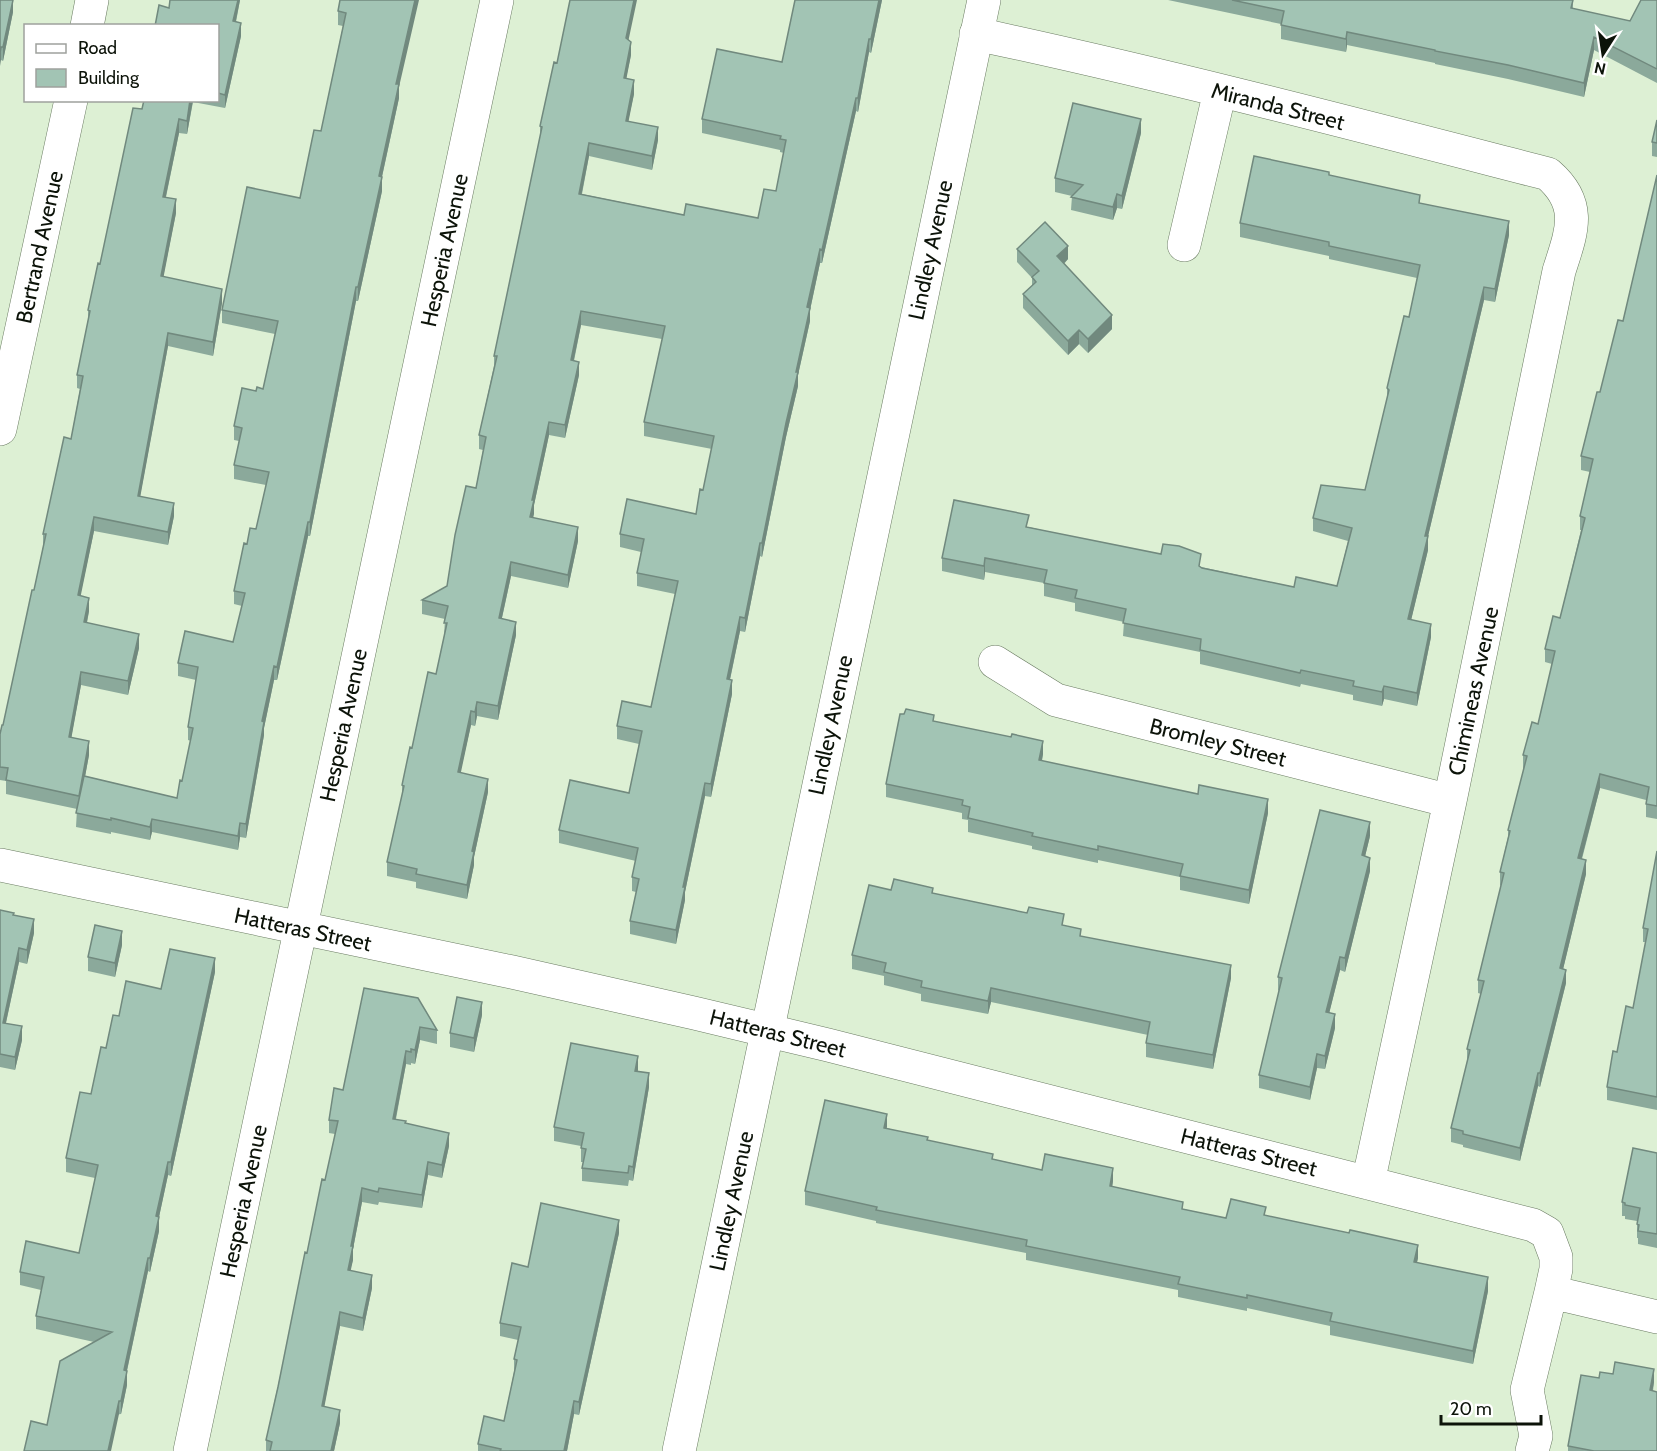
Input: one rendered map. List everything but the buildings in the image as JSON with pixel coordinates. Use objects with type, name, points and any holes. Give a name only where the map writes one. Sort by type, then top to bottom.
[{"type":"street","points":[[87,24],[92,0]]},
{"type":"street","name":"Hesperia Avenue","points":[[190,1451],[496,0]]},
{"type":"street","name":"Lindley Avenue","points":[[679,1451],[984,0]]},
{"type":"street","name":"Miranda Street","points":[[976,34],[1220,91],[1548,174],[1559,183],[1567,199]]},
{"type":"street","points":[[1184,245],[1220,91]]},
{"type":"street","name":"Bertrand Avenue","points":[[0,429],[71,102]]},
{"type":"street","name":"Chimineas Avenue","points":[[1368,1183],[1450,801],[1559,271],[1572,231],[1572,214],[1567,199]]},
{"type":"street","name":"Bromley Street","points":[[995,662],[1056,700],[1450,801]]},
{"type":"street","name":"Hatteras Street","points":[[0,865],[512,972],[767,1030],[1533,1225],[1547,1233],[1556,1257],[1551,1292]]},
{"type":"street","points":[[1532,1451],[1536,1437],[1527,1390],[1551,1292],[1657,1317]]}]
